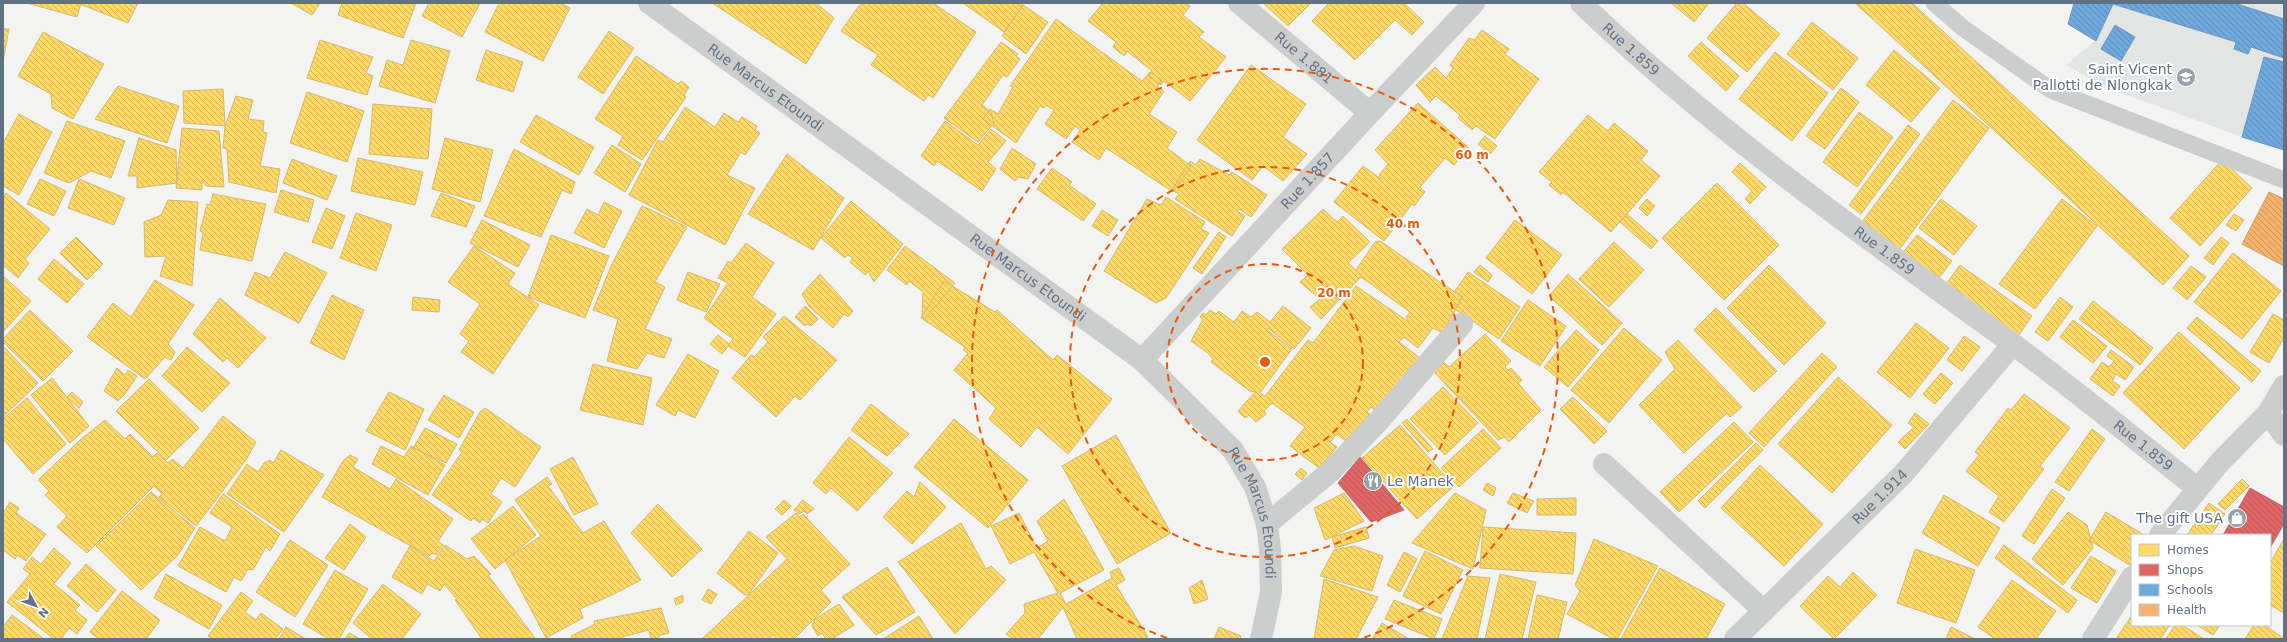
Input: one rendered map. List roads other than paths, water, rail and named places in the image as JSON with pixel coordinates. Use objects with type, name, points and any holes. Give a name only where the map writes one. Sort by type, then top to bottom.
[{"type":"street","name":"Rue Marcus Etoundi","points":[[649,3],[1142,360],[1233,450],[1255,487],[1267,524],[1270,549],[1271,592],[1260,639]]},
{"type":"street","name":"Rue 1.881","points":[[1239,3],[1370,113]]},
{"type":"street","name":"Rue 1.857","points":[[1142,360],[1370,113],[1474,3]]},
{"type":"street","name":"Rue 1.859","points":[[1581,3],[1629,49],[1746,146],[1891,256],[2013,344],[2197,488]]},
{"type":"street","points":[[1267,524],[1330,472],[1376,424],[1462,324]]},
{"type":"street","name":"Rue 1.914","points":[[1735,639],[1904,473],[2013,344]]},
{"type":"street","points":[[2161,534],[2197,488],[2268,413],[2284,386]]},
{"type":"street","points":[[2268,413],[2284,436]]},
{"type":"street","points":[[1604,464],[1764,610]]},
{"type":"street","points":[[2093,639],[2131,579]]},
{"type":"lane","points":[[1934,3],[1963,28],[2051,90],[2284,180]]},
{"type":"place","name":"Saint Vicent Pallotti de Nlongkak","points":[[2186,77]]},
{"type":"place","name":"Le Manek","points":[[1373,481]]},
{"type":"place","name":"The gift USA","points":[[2237,518]]}]
